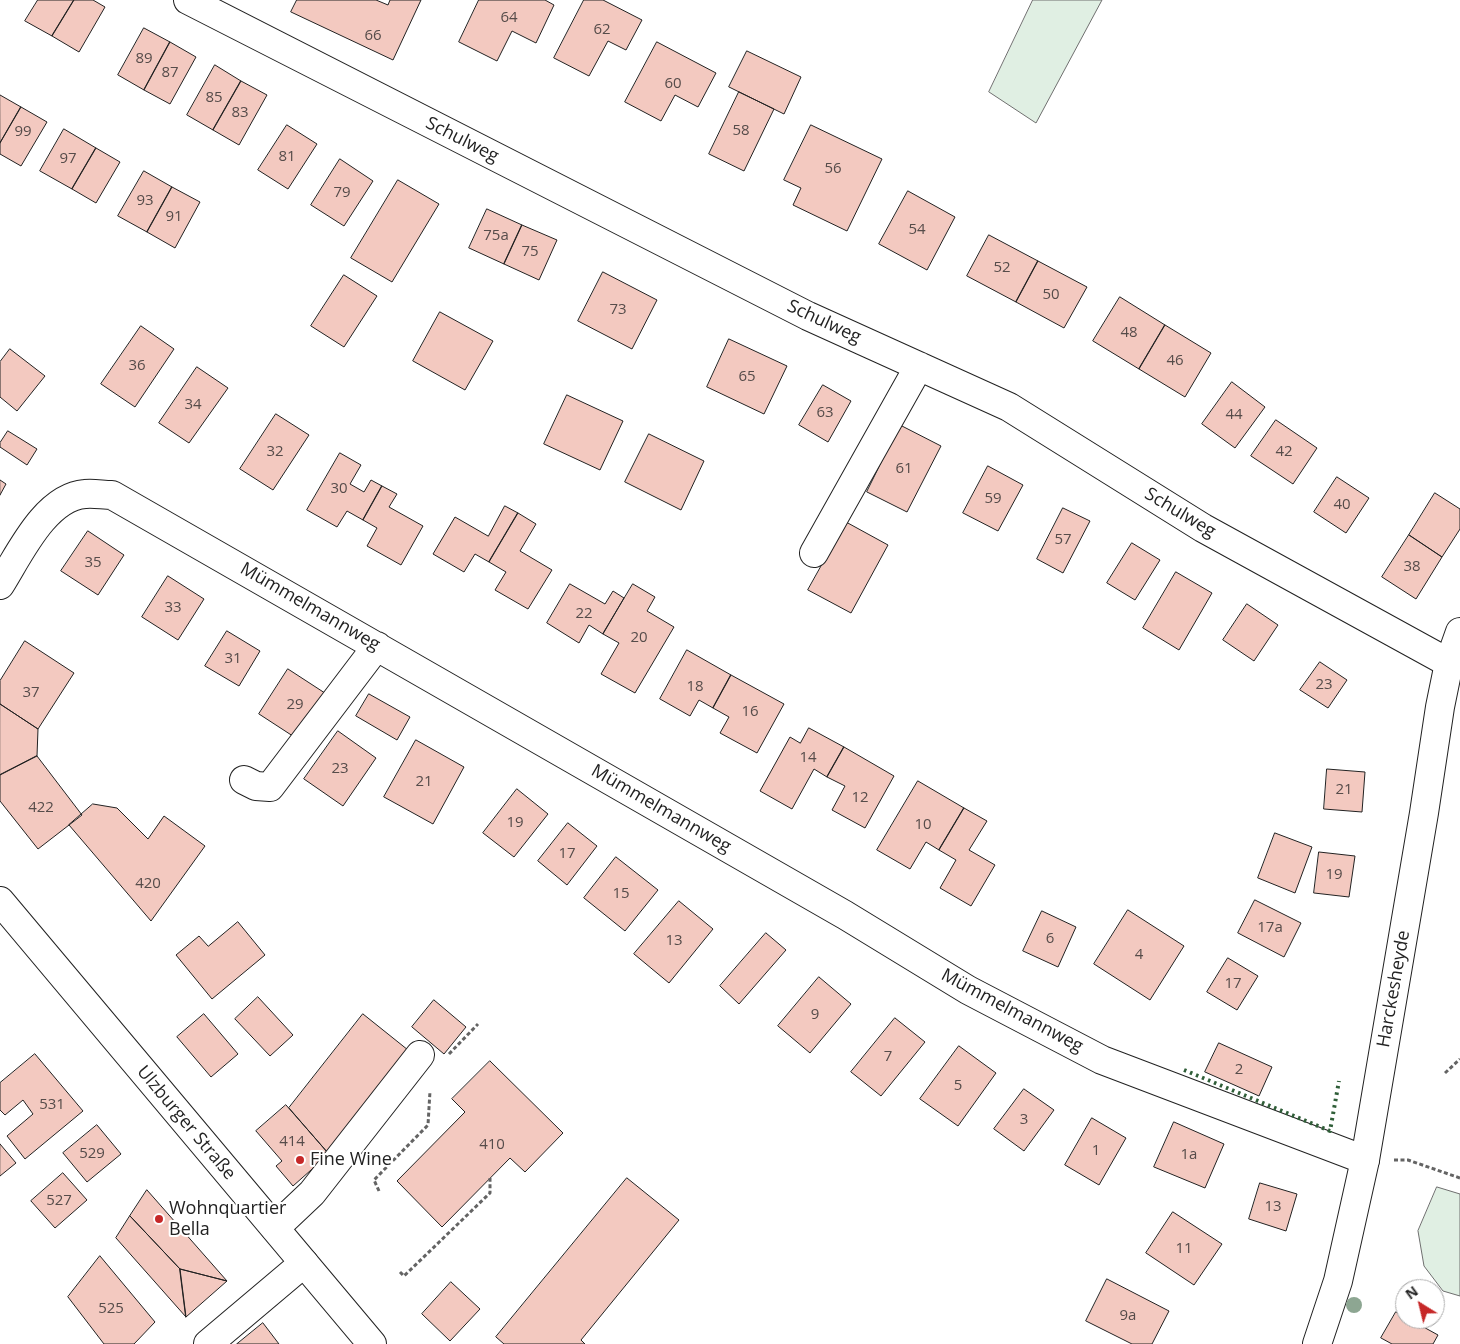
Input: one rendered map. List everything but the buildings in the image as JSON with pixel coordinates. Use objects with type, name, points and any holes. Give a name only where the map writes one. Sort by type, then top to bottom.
[{"type":"street","name":"Schulweg","points":[[188,0],[808,316],[1009,407],[1203,528],[1449,663]]},
{"type":"street","points":[[814,553],[919,366]]},
{"type":"street","name":"Mümmelmannweg","points":[[0,585],[45,515],[68,499],[84,494],[112,495],[845,915],[976,995],[1102,1060],[1365,1160]]},
{"type":"street","name":"Harckesheyde","points":[[1317,1344],[1338,1280],[1365,1160],[1449,663],[1460,632]]},
{"type":"street","points":[[244,780],[256,786],[270,787],[377,646]]},
{"type":"street","name":"Ulzburger Straße","points":[[0,901],[372,1344]]},
{"type":"street","points":[[275,1228],[312,1193],[432,1057]]},
{"type":"street","points":[[208,1344],[304,1263]]},
{"type":"path","points":[[432,1057],[478,1024]]},
{"type":"path","points":[[1445,1073],[1460,1059]]},
{"type":"path","points":[[379,1191],[374,1180],[428,1125],[430,1090]]},
{"type":"path","points":[[1408,1160],[1460,1178]]},
{"type":"path","points":[[400,1272],[404,1276],[490,1193],[490,1178]]},
{"type":"green space","points":[[1033,0],[1102,0],[1036,123],[989,92]]},
{"type":"green space","points":[[1437,1187],[1460,1194],[1460,1296],[1445,1292],[1445,1279],[1434,1279],[1424,1266],[1418,1231]]},
{"type":"hedge","points":[[1184,1070],[1330,1131],[1339,1081]]},
{"type":"place","name":"Fine Wine","points":[[300,1160]]},
{"type":"place","name":"Wohnquartier Bella","points":[[159,1219]]}]
